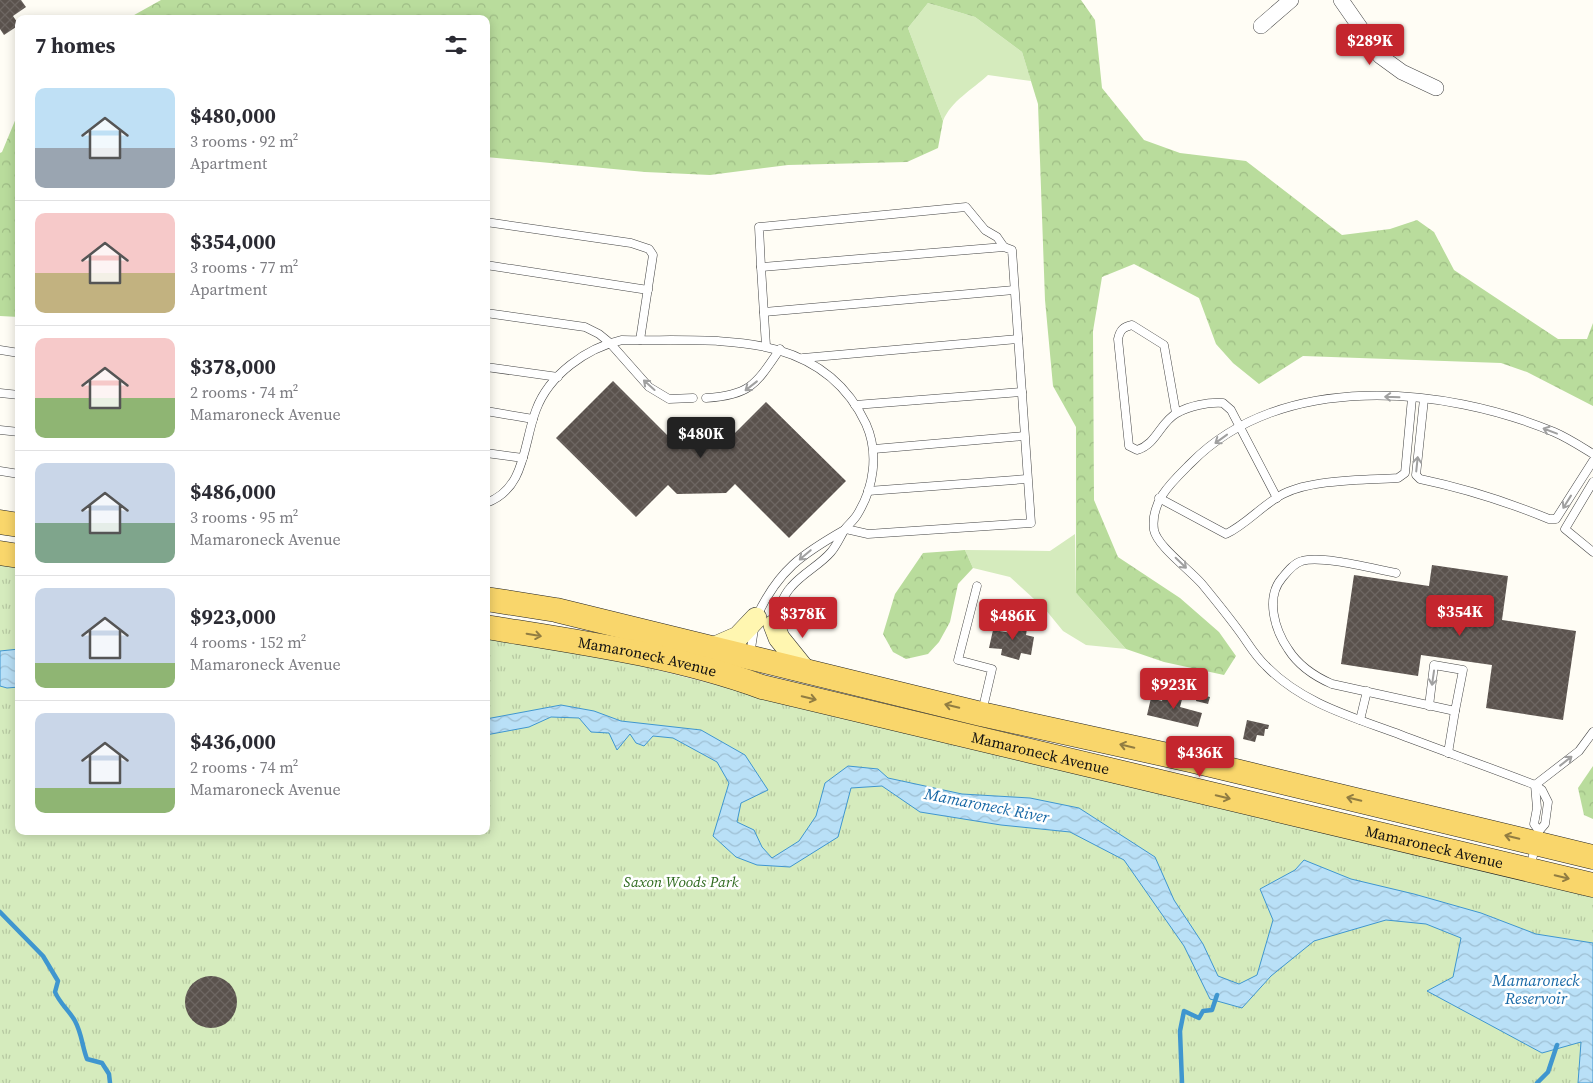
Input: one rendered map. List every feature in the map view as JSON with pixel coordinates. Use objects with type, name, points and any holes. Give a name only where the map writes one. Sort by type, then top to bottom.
[{"type":"main road","points":[[0,522],[15,524]]},
{"type":"main road","points":[[0,553],[15,555]]},
{"type":"main road","name":"Mamaroneck Avenue","points":[[490,600],[556,610],[804,669],[981,714],[1538,837],[1593,857]]},
{"type":"main road","name":"Mamaroneck Avenue","points":[[490,628],[613,648],[760,659],[1182,787],[1593,885]]},
{"type":"main road","points":[[714,647],[738,637],[760,659],[779,638],[804,669]]},
{"type":"street","points":[[1261,26],[1291,0]]},
{"type":"street","points":[[1341,0],[1380,56],[1402,72],[1436,88]]},
{"type":"street","points":[[1182,787],[1190,760]]},
{"type":"lane","points":[[766,346],[759,227],[966,207],[969,208],[985,230],[996,237],[1004,247]]},
{"type":"lane","points":[[490,223],[643,246],[649,249],[653,256],[640,340]]},
{"type":"lane","points":[[760,659],[778,578],[808,551],[846,529],[868,534],[1030,523],[1012,250],[1004,247],[761,267]]},
{"type":"lane","points":[[490,266],[648,290]]},
{"type":"lane","points":[[764,312],[1014,290]]},
{"type":"lane","points":[[490,314],[585,327],[610,343],[649,387],[669,399],[693,398]]},
{"type":"lane","points":[[1176,413],[1164,345],[1132,326],[1125,327],[1119,332],[1118,339],[1129,446],[1138,450],[1147,447],[1176,413],[1211,402],[1222,403],[1231,410],[1276,498]]},
{"type":"lane","points":[[802,358],[1018,339]]},
{"type":"lane","points":[[490,502],[496,500],[514,482],[523,458],[533,419],[545,390],[568,367],[610,343],[622,340],[742,342],[780,349],[802,358],[828,374],[855,405],[872,438],[874,449],[872,474],[868,491],[857,515],[831,553],[791,587],[783,598],[760,659]]},
{"type":"lane","points":[[706,398],[728,396],[745,391],[760,379],[780,349]]},
{"type":"lane","points":[[0,350],[15,352]]},
{"type":"lane","points":[[490,368],[558,377]]},
{"type":"lane","points":[[855,405],[1022,392]]},
{"type":"lane","points":[[0,393],[15,395]]},
{"type":"lane","points":[[1535,785],[1309,700],[1264,665],[1218,602],[1185,566],[1158,542],[1154,529],[1154,515],[1159,498],[1195,459],[1252,418],[1310,402],[1349,396],[1412,398],[1455,402],[1508,416],[1556,432],[1593,454]]},
{"type":"lane","points":[[1159,498],[1226,534],[1238,528],[1259,509],[1284,493],[1323,483],[1398,478],[1406,473],[1412,398]]},
{"type":"lane","points":[[1424,399],[1416,474],[1420,479],[1470,489],[1556,520],[1593,461]]},
{"type":"lane","points":[[490,412],[533,419]]},
{"type":"lane","points":[[0,430],[15,432]]},
{"type":"lane","points":[[874,449],[1024,436]]},
{"type":"lane","points":[[490,453],[523,458]]},
{"type":"lane","points":[[0,471],[15,473]]},
{"type":"lane","points":[[868,491],[1027,479]]},
{"type":"lane","points":[[1593,482],[1565,529],[1593,552]]},
{"type":"lane","points":[[1586,493],[1593,499]]},
{"type":"lane","points":[[1396,573],[1328,560],[1302,561],[1290,569],[1278,582],[1273,599],[1274,620],[1288,650],[1308,670],[1332,684],[1455,711]]},
{"type":"lane","points":[[977,586],[958,660],[992,670],[981,714]]},
{"type":"lane","points":[[1429,706],[1434,665],[1463,670],[1448,753]]},
{"type":"lane","points":[[1360,720],[1367,691]]},
{"type":"lane","points":[[1535,785],[1579,751],[1593,732]]},
{"type":"lane","points":[[1530,870],[1538,837],[1534,824],[1536,808],[1535,785]]},
{"type":"green space","points":[[161,0],[1081,0],[1095,20],[1102,88],[1144,140],[1180,153],[1246,161],[1342,235],[1390,229],[1417,220],[1434,232],[1454,270],[1558,339],[1587,339],[1593,323],[1593,406],[1527,372],[1501,363],[1303,356],[1259,384],[1233,363],[1216,344],[1199,298],[1134,264],[1102,277],[1093,331],[1094,500],[1118,557],[1180,598],[1219,632],[1236,656],[1224,675],[1164,662],[1126,649],[1076,593],[1076,427],[1053,386],[1045,300],[1038,104],[1022,52],[975,17],[928,3],[908,28],[943,121],[938,148],[907,162],[788,165],[710,175],[645,172],[490,157],[490,15],[134,15]]},
{"type":"green space","points":[[928,3],[975,17],[1022,52],[1031,81],[988,75],[951,107],[943,121],[908,28]]},
{"type":"green space","points":[[15,121],[15,317],[0,316],[0,153]]},
{"type":"green space","points":[[1075,534],[1076,593],[1126,649],[1086,645],[1063,631],[1045,609],[1010,577],[973,568],[965,550],[1050,551]]},
{"type":"green space","points":[[965,550],[973,568],[958,584],[950,622],[939,642],[928,654],[906,659],[893,652],[883,634],[895,594],[923,553]]},
{"type":"green space","name":"Saxon Woods Park","points":[[0,562],[15,564],[15,835],[490,835],[490,635],[563,646],[839,716],[1593,897],[1593,1083],[0,1083]]},
{"type":"green space","points":[[1593,766],[1593,819],[1584,815],[1578,788]]},
{"type":"water","points":[[15,649],[15,687],[0,686],[0,651]]},
{"type":"water","name":"Mamaroneck Reservoir","points":[[561,705],[594,711],[621,721],[701,730],[745,755],[768,790],[741,803],[737,822],[754,830],[762,847],[772,858],[799,841],[816,816],[825,783],[848,766],[878,769],[888,778],[962,794],[1030,798],[1079,808],[1155,857],[1174,900],[1203,944],[1218,976],[1239,984],[1257,975],[1273,920],[1260,889],[1295,870],[1304,860],[1351,879],[1481,913],[1536,934],[1593,943],[1593,1083],[1578,1083],[1581,1042],[1542,1053],[1427,991],[1453,977],[1461,938],[1426,924],[1386,920],[1314,941],[1271,976],[1242,1008],[1210,999],[1184,946],[1124,860],[1070,832],[1001,825],[920,812],[882,786],[851,788],[838,837],[790,867],[757,865],[736,857],[713,836],[729,783],[717,762],[673,738],[653,736],[644,746],[636,743],[630,734],[617,750],[609,733],[591,732],[579,718],[551,717],[529,727],[490,734],[490,718]]},
{"type":"building","points":[[0,0],[21,0],[26,7],[13,16],[15,28],[4,35],[0,29]]},
{"type":"building","points":[[613,381],[667,435],[677,425],[726,425],[735,433],[766,402],[846,481],[789,538],[735,484],[726,493],[677,494],[668,485],[636,517],[556,438]]},
{"type":"building","points":[[1432,565],[1508,576],[1502,620],[1576,631],[1563,720],[1486,708],[1492,665],[1421,655],[1418,676],[1341,664],[1354,575],[1429,586]]},
{"type":"building","points":[[1014,620],[1028,623],[1026,635],[1034,637],[1031,655],[1021,653],[1019,660],[1001,655],[1002,649],[989,648],[993,630],[1012,633]]},
{"type":"building","points":[[1154,683],[1163,685],[1159,698],[1150,695]]},
{"type":"building","points":[[1175,690],[1184,692],[1180,707],[1202,713],[1198,727],[1147,715],[1151,698],[1162,701],[1163,697],[1173,699]]},
{"type":"building","points":[[1197,694],[1210,697],[1208,704],[1196,701]]},
{"type":"building","points":[[1247,720],[1269,725],[1268,729],[1265,729],[1264,736],[1257,735],[1255,742],[1243,739]]},
{"type":"building","points":[[211,976],[221,978],[229,984],[235,992],[237,1002],[235,1012],[229,1020],[221,1026],[211,1028],[201,1026],[193,1020],[187,1012],[185,1002],[187,992],[193,984],[201,978]]},
{"type":"waterway","points":[[0,912],[43,956],[58,981],[55,992],[73,1017],[81,1035],[87,1059],[102,1063],[109,1074],[110,1083]]},
{"type":"waterway","points":[[1182,1083],[1180,1031],[1184,1011],[1199,1018],[1203,1011],[1212,1010],[1217,995]]},
{"type":"waterway","points":[[1537,1083],[1548,1072],[1557,1045]]},
{"type":"water label","name":"Mamaroneck River","points":[[987,805]]}]
